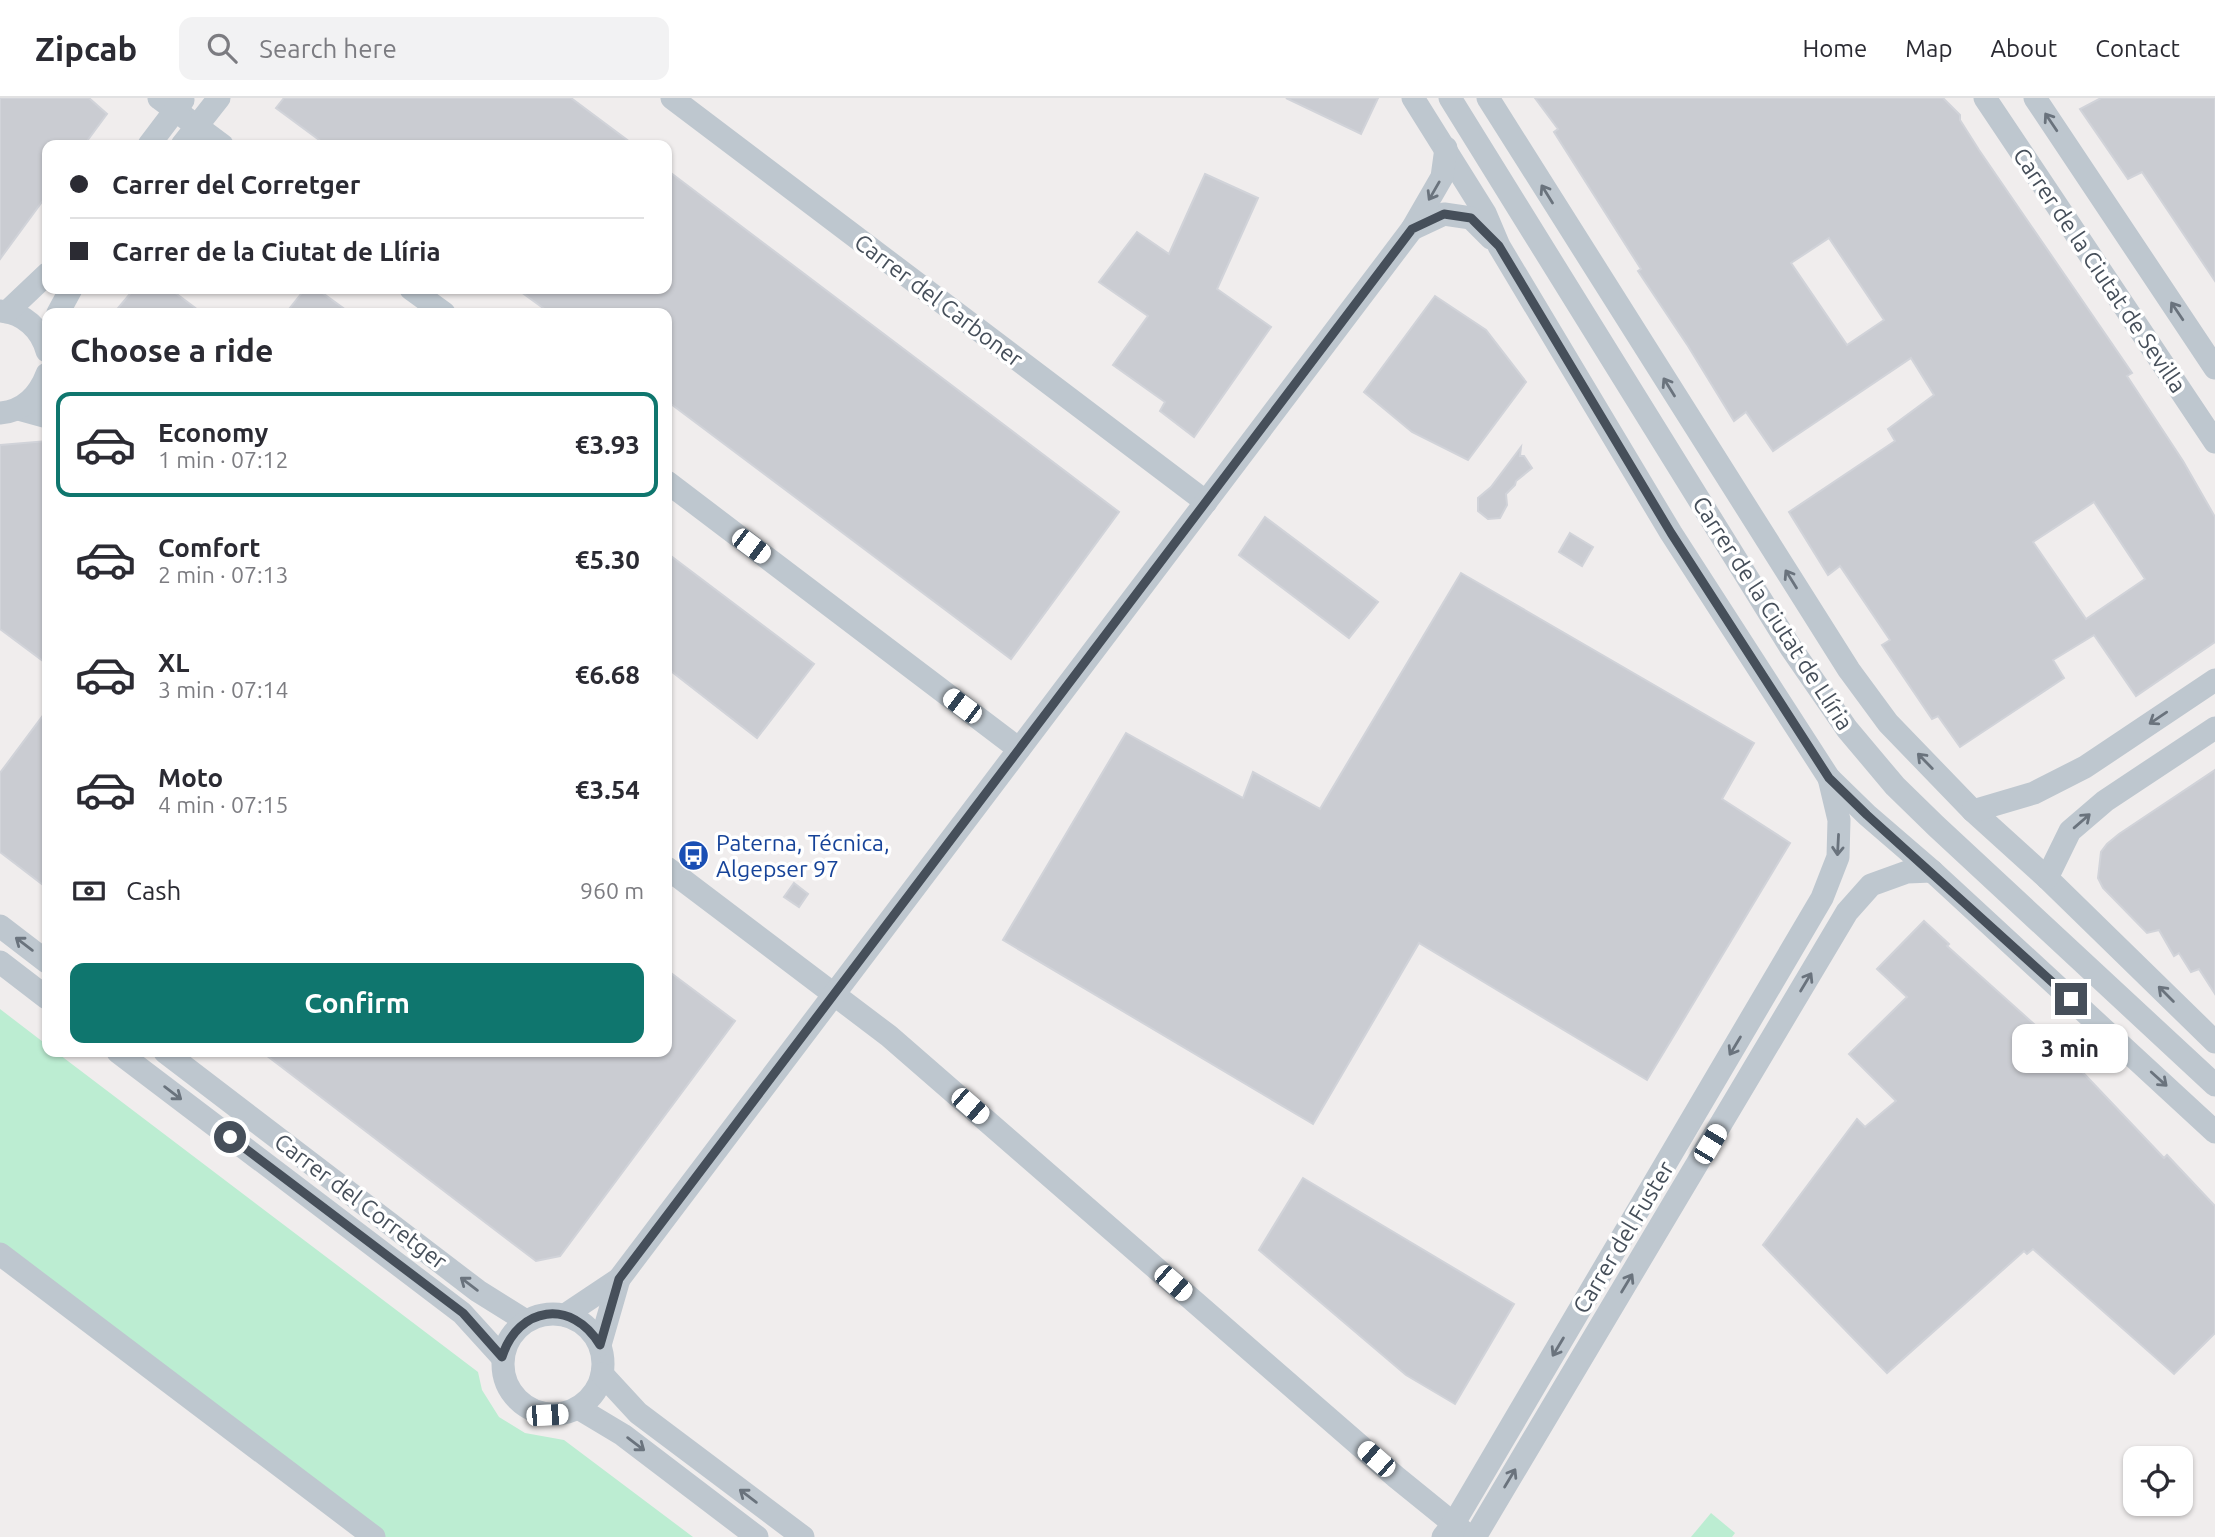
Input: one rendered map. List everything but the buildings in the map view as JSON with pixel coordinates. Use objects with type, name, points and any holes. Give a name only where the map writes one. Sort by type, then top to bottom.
[{"type":"street","points":[[186,140],[219,98]]},
{"type":"street","name":"Carrer del Carboner","points":[[673,98],[1206,502]]},
{"type":"street","name":"Carrer de la Ciutat de Llíria","points":[[1413,98],[1485,213],[1499,246],[1671,533],[1829,778],[2215,1132]]},
{"type":"street","name":"Carrer de la Ciutat de Llíria","points":[[1450,98],[1791,648],[1847,729],[1895,786],[1936,826],[2215,1085]]},
{"type":"street","name":"Carrer de la Ciutat de Llíria","points":[[1488,98],[1849,670],[1888,723],[1973,811],[2047,878],[2215,1042]]},
{"type":"street","name":"Carrer de la Ciutat de Sevilla","points":[[1985,98],[2215,442]]},
{"type":"street","name":"Carrer de la Ciutat de Sevilla","points":[[2035,98],[2215,368]]},
{"type":"street","points":[[152,140],[173,102],[197,127],[215,140]]},
{"type":"street","points":[[565,1315],[619,1279],[834,995],[1412,229],[1442,177],[1446,148]]},
{"type":"street","points":[[1412,229],[1444,214],[1471,218],[1499,246]]},
{"type":"street","points":[[3,311],[42,278]]},
{"type":"street","points":[[418,294],[436,308]]},
{"type":"street","points":[[3,311],[22,317],[42,337]]},
{"type":"street","points":[[9,411],[32,400],[42,388]]},
{"type":"street","points":[[9,411],[42,416]]},
{"type":"street","points":[[672,486],[1019,749]]},
{"type":"street","points":[[1973,811],[2034,793],[2085,767],[2215,680]]},
{"type":"street","points":[[2047,878],[2070,831],[2105,801],[2215,728]]},
{"type":"street","name":"Carrer del Fuster","points":[[1455,1532],[1822,898],[1838,857],[1839,820],[1829,778]]},
{"type":"street","name":"Carrer del Fuster","points":[[1475,1537],[1847,912],[1871,885],[1907,872],[1932,871]]},
{"type":"street","points":[[672,872],[889,1036],[1396,1477],[1455,1532]]},
{"type":"street","points":[[0,926],[42,958]]},
{"type":"street","points":[[0,962],[42,994]]},
{"type":"street","name":"Carrer del Corretger","points":[[125,1057],[463,1313],[502,1357]]},
{"type":"street","name":"Carrer del Corretger","points":[[172,1057],[478,1291],[526,1321]]},
{"type":"street","points":[[0,1254],[374,1537]]},
{"type":"street","points":[[600,1345],[619,1279]]},
{"type":"street","points":[[538,1315],[565,1315],[580,1321],[592,1331],[600,1345],[603,1374],[598,1388],[578,1408],[563,1414],[547,1415],[531,1410],[518,1401],[508,1388],[502,1357],[515,1330],[526,1321],[538,1315]]},
{"type":"street","points":[[603,1374],[638,1413],[803,1537]]},
{"type":"street","points":[[578,1408],[623,1435],[757,1537]]},
{"type":"green space","points":[[0,1009],[42,1041],[42,1057],[63,1057],[478,1372],[482,1390],[499,1417],[525,1433],[564,1440],[693,1537],[362,1537],[0,1262]]},
{"type":"green space","points":[[1711,1513],[1735,1533],[1732,1537],[1691,1537]]},
{"type":"place","name":"Paterna, Técnica, Algepser 97","points":[[693,855]]},
{"type":"route","points":[[230,1137],[463,1313],[502,1357],[515,1330],[538,1315],[565,1315],[580,1321],[592,1331],[600,1345],[619,1279],[1412,229],[1444,214],[1471,218],[1499,246],[1671,533],[1829,778],[2071,999]]}]
